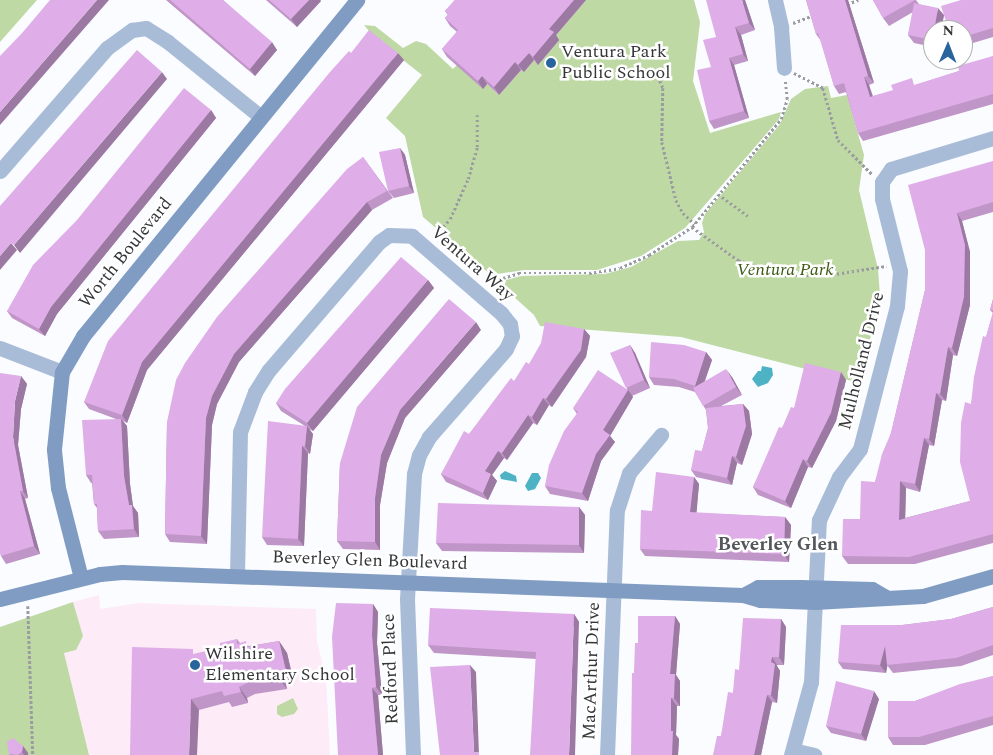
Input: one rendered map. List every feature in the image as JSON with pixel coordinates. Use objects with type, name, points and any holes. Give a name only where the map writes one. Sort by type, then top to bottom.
[{"type":"street","name":"Worth Boulevard","points":[[81,578],[58,488],[54,449],[62,372],[83,336],[357,0]]},
{"type":"street","points":[[775,0],[781,27],[784,68]]},
{"type":"street","points":[[0,171],[107,48],[132,30],[146,28],[168,42],[260,117]]},
{"type":"street","points":[[882,182],[891,169],[993,138]]},
{"type":"street","name":"Mulholland Drive","points":[[792,752],[811,682],[819,520],[839,477],[860,449],[897,306],[898,263],[882,199],[882,182]]},
{"type":"street","name":"Ventura Way","points":[[237,575],[240,432],[255,392],[269,370],[379,242],[389,235],[402,234],[412,236],[482,295],[510,324],[512,336],[506,349],[429,436],[419,455],[414,474],[408,581]]},
{"type":"street","points":[[0,348],[62,372]]},
{"type":"street","name":"MacArthur Drive","points":[[607,755],[616,516],[621,492],[635,465],[661,435]]},
{"type":"street","name":"Beverley Glen Boulevard","points":[[0,600],[81,578],[122,572],[408,581],[743,595],[760,600],[816,594],[872,601],[886,597],[923,596],[993,576]]},
{"type":"street","name":"Redford Place","points":[[408,581],[413,755]]},
{"type":"street","points":[[792,752],[814,755]]},
{"type":"path","points":[[841,6],[858,0]]},
{"type":"path","points":[[781,27],[816,14]]},
{"type":"path","points":[[784,68],[822,88],[838,140],[882,182]]},
{"type":"path","points":[[482,295],[513,274],[589,273],[620,268],[662,248],[692,227],[781,119],[787,99],[784,68]]},
{"type":"path","points":[[658,76],[663,88],[662,142],[676,200],[683,214],[695,224]]},
{"type":"path","points":[[425,246],[450,219],[468,179],[478,147],[477,115]]},
{"type":"path","points":[[718,194],[748,216]]},
{"type":"path","points":[[692,227],[738,260],[786,276],[831,275],[898,263]]},
{"type":"path","points":[[27,592],[33,755]]},
{"type":"shaded area","name":"Wilshire Elementary School","points":[[99,595],[100,609],[138,603],[316,609],[317,642],[326,677],[330,755],[89,755],[64,653],[76,650],[83,636],[73,602]]},
{"type":"green space","points":[[0,0],[37,0],[0,42]]},
{"type":"green space","points":[[586,0],[694,0],[700,22],[693,81],[710,133],[781,112],[779,119],[685,228],[641,256],[597,270],[524,270],[491,275],[423,217],[405,136],[386,118],[422,75],[374,37],[364,25],[375,26],[403,48],[416,41],[426,44],[453,69],[457,65],[483,88],[487,84],[499,95],[521,70],[524,72],[534,60],[539,64],[555,36]]},
{"type":"green space","name":"Ventura Park","points":[[828,86],[831,98],[847,95],[864,155],[859,190],[878,269],[880,296],[860,383],[681,337],[540,326],[534,315],[504,288],[506,280],[521,276],[605,274],[631,267],[678,241],[699,240],[704,232],[702,223],[705,214],[780,124],[791,99],[805,89]]},
{"type":"green space","points":[[73,602],[83,636],[76,650],[64,653],[89,755],[0,755],[0,627]]},
{"type":"green space","points":[[293,698],[298,709],[294,714],[282,717],[277,714],[277,706]]},
{"type":"water","points":[[762,366],[772,368],[773,375],[768,383],[758,387],[752,379],[758,371],[761,371]]},
{"type":"water","points":[[505,471],[516,476],[517,482],[501,479],[500,475]]},
{"type":"water","points":[[532,473],[538,473],[541,478],[535,489],[528,491],[525,486]]},
{"type":"building","points":[[50,0],[97,0],[0,112],[0,56]]},
{"type":"building","points":[[170,0],[223,0],[272,42],[250,69]]},
{"type":"building","points":[[269,0],[309,0],[291,19]]},
{"type":"building","points":[[455,0],[574,0],[549,29],[554,32],[533,57],[529,53],[518,65],[515,62],[494,87],[482,76],[478,81],[442,49],[458,30],[445,18],[448,14],[445,11]]},
{"type":"building","points":[[706,0],[742,0],[749,23],[735,27],[743,54],[729,58],[744,111],[709,121],[697,70],[711,67],[703,40],[716,37]]},
{"type":"building","points":[[806,0],[845,0],[868,76],[864,77],[870,97],[893,90],[891,85],[912,78],[914,85],[959,70],[973,70],[973,62],[993,56],[993,94],[858,133],[844,83],[834,86],[818,33],[816,34]]},
{"type":"building","points":[[873,0],[915,0],[883,18]]},
{"type":"building","points":[[961,0],[993,0],[993,28],[973,34],[973,20],[946,20],[941,6]]},
{"type":"building","points":[[914,3],[938,8],[936,20],[923,20],[923,38],[908,35]]},
{"type":"building","points":[[369,30],[398,53],[142,362],[122,415],[84,402],[108,341],[330,72],[349,51],[351,53]]},
{"type":"building","points":[[137,50],[162,72],[14,245],[11,243],[0,256],[0,206]]},
{"type":"building","points":[[184,88],[211,110],[51,307],[39,329],[7,311],[33,265],[77,220]]},
{"type":"building","points":[[400,148],[409,186],[388,191],[379,152]]},
{"type":"building","points":[[363,157],[387,191],[367,202],[234,354],[212,396],[206,418],[201,536],[165,534],[167,422],[176,380],[185,363],[217,317],[347,169]]},
{"type":"building","points":[[993,161],[993,202],[957,213],[965,245],[964,297],[952,348],[948,347],[940,394],[936,393],[929,439],[924,438],[915,484],[900,481],[899,520],[970,501],[960,462],[961,423],[965,402],[971,404],[974,377],[983,336],[986,337],[993,312],[993,534],[909,557],[842,556],[843,519],[860,519],[861,481],[875,482],[882,454],[891,433],[925,290],[925,250],[908,185]]},
{"type":"building","points":[[401,257],[428,280],[307,423],[276,403],[285,389]]},
{"type":"building","points":[[449,299],[476,322],[400,410],[381,455],[375,498],[375,542],[337,541],[340,463],[357,407]]},
{"type":"building","points":[[993,299],[993,310],[990,310]]},
{"type":"building","points":[[545,322],[584,329],[581,350],[546,399],[543,398],[532,417],[528,415],[502,453],[498,451],[485,471],[491,474],[483,493],[441,474],[464,431],[469,434],[511,378],[514,381],[526,362],[529,364],[541,343]]},
{"type":"building","points":[[651,342],[684,345],[706,352],[695,386],[674,379],[649,377]]},
{"type":"building","points":[[630,345],[644,380],[626,388],[610,353]]},
{"type":"building","points":[[805,363],[841,372],[831,413],[807,461],[803,459],[785,501],[753,487],[779,427],[782,428],[791,407],[794,408]]},
{"type":"building","points":[[726,369],[736,387],[703,406],[693,388]]},
{"type":"building","points":[[598,370],[628,390],[603,430],[610,435],[596,454],[582,493],[545,486],[549,465],[564,431],[578,412],[573,408]]},
{"type":"building","points":[[0,373],[21,376],[15,401],[13,437],[23,491],[20,491],[34,546],[1,556],[0,554]]},
{"type":"building","points":[[743,404],[746,426],[736,457],[732,456],[727,478],[691,470],[695,450],[702,451],[708,428],[706,408]]},
{"type":"building","points":[[121,419],[124,476],[129,505],[132,505],[134,529],[98,531],[97,504],[94,504],[92,475],[86,475],[82,420]]},
{"type":"building","points":[[268,421],[307,426],[305,446],[302,446],[298,539],[262,537]]},
{"type":"building","points":[[656,472],[694,477],[690,512],[785,517],[784,554],[640,549],[641,510],[652,511]]},
{"type":"building","points":[[438,503],[579,507],[579,545],[436,543]]},
{"type":"building","points":[[336,603],[373,604],[372,635],[376,687],[372,688],[378,755],[338,755],[332,637]]},
{"type":"building","points":[[993,607],[993,645],[956,658],[887,665],[885,646],[880,665],[838,662],[841,625],[902,625],[951,619]]},
{"type":"building","points":[[430,608],[574,614],[569,755],[530,755],[536,652],[428,645]]},
{"type":"building","points":[[638,616],[675,616],[670,674],[675,674],[674,698],[671,698],[672,755],[631,755],[632,673],[634,673],[635,643],[638,643]]},
{"type":"building","points":[[743,618],[781,619],[779,657],[772,657],[771,662],[775,664],[771,695],[767,695],[754,755],[713,755],[717,736],[721,736],[728,692],[733,693],[735,669],[739,670]]},
{"type":"building","points":[[237,639],[237,644],[246,641],[247,647],[279,641],[286,671],[278,673],[279,678],[247,683],[239,687],[241,692],[224,696],[222,691],[191,699],[189,755],[130,755],[132,647],[193,649],[193,654],[220,648],[220,643]]},
{"type":"building","points":[[470,665],[474,752],[479,752],[479,755],[440,755],[430,667]]},
{"type":"building","points":[[993,676],[993,716],[919,737],[888,737],[888,701],[915,701],[960,684]]},
{"type":"building","points":[[836,681],[874,691],[861,734],[826,726]]},
{"type":"building","points":[[13,738],[23,746],[22,752],[17,755],[9,754],[7,742]]},
{"type":"place","name":"Ventura Park Public School","points":[[551,63]]},
{"type":"place","name":"Wilshire Elementary School","points":[[195,665]]},
{"type":"district","name":"Beverley Glen","points":[[778,545]]}]
